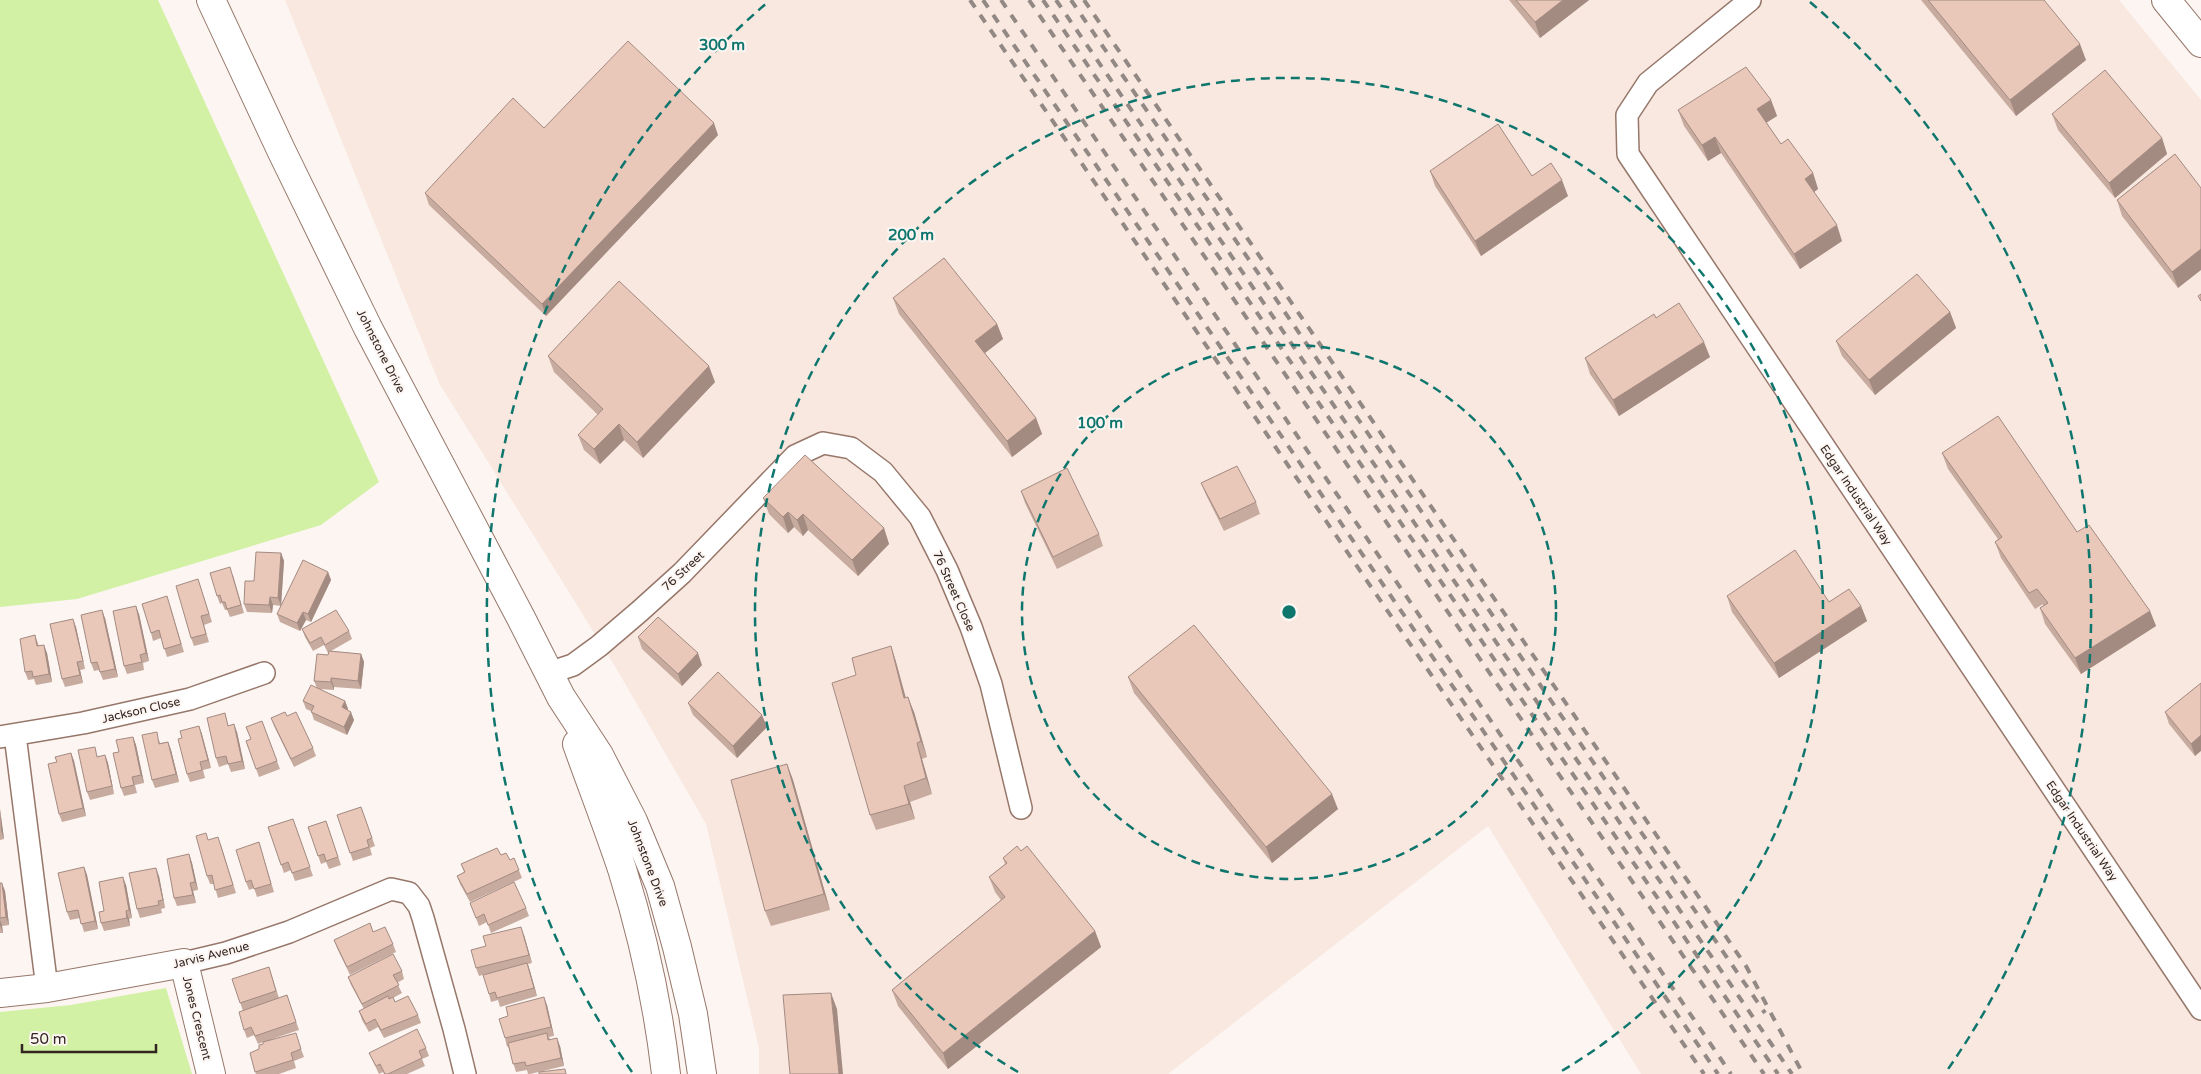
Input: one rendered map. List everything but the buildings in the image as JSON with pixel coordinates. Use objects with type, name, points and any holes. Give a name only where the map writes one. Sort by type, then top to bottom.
[{"type":"main road","name":"Johnstone Drive","points":[[211,0],[282,152],[368,328],[561,697],[607,772],[633,822],[660,886],[678,947],[693,1014],[702,1074]]},
{"type":"main road","points":[[2166,0],[2201,43]]},
{"type":"main road","name":"Johnstone Drive","points":[[561,697],[622,869],[646,954],[662,1040],[666,1074]]},
{"type":"main road","name":"Jarvis Avenue","points":[[0,993],[47,988],[184,963]]},
{"type":"main road","name":"Jones Crescent","points":[[184,963],[211,1074]]},
{"type":"street","name":"Edgar Industrial Way","points":[[1750,0],[1648,83],[1627,115],[1628,154],[2201,1009]]},
{"type":"street","name":"76 Street Close","points":[[804,452],[823,443],[851,448],[883,472],[920,517],[947,570],[971,627],[991,684],[1021,808]]},
{"type":"street","name":"76 Street","points":[[549,673],[572,666],[599,646],[682,573],[795,456],[804,452]]},
{"type":"street","name":"Jackson Close","points":[[47,988],[8,736],[190,699],[264,673]]},
{"type":"street","name":"Jarvis Avenue","points":[[184,963],[226,953],[289,932],[391,889],[401,890],[413,896],[423,918],[465,1074]]},
{"type":"shaded area","points":[[285,0],[2119,0],[2201,100],[2201,1074],[1641,1074],[1488,826],[1168,1074],[759,1074],[759,1048],[706,824],[616,668],[439,383]]},
{"type":"green space","points":[[0,0],[158,0],[379,482],[321,525],[77,599],[0,607]]},
{"type":"green space","points":[[166,988],[192,1074],[0,1074],[0,1012],[71,1005]]},
{"type":"railway","points":[[970,0],[1704,1074]]},
{"type":"railway","points":[[983,0],[1718,1074]]},
{"type":"railway","points":[[1001,0],[1731,1074]]},
{"type":"railway","points":[[1029,0],[1764,1074]]},
{"type":"railway","points":[[1043,0],[1778,1074]]},
{"type":"railway","points":[[1056,0],[1792,1074]]},
{"type":"railway","points":[[1071,0],[1765,1013]]},
{"type":"railway","points":[[1084,0],[1746,966],[1803,1074]]}]
